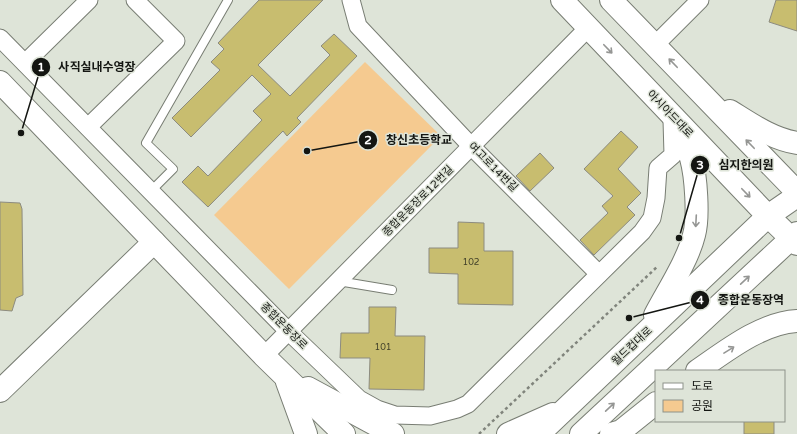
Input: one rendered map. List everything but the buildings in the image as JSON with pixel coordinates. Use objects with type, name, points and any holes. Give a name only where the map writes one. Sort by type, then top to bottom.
[{"type":"main road","name":"아시아드대로","points":[[562,0],[768,216],[795,239]]},
{"type":"main road","points":[[611,0],[797,192]]},
{"type":"main road","points":[[0,82],[264,356],[344,434]]},
{"type":"main road","points":[[700,92],[764,132],[791,142],[797,142]]},
{"type":"main road","points":[[644,334],[687,254],[695,234],[696,202],[691,159],[672,116]]},
{"type":"main road","name":"월드컵대로","points":[[539,434],[768,216],[797,196]]},
{"type":"main road","points":[[581,434],[795,239]]},
{"type":"main road","points":[[0,391],[154,242]]},
{"type":"main road","points":[[699,370],[764,329],[778,324],[797,321]]},
{"type":"main road","points":[[285,376],[306,434]]},
{"type":"main road","points":[[285,376],[393,434]]},
{"type":"main road","points":[[611,434],[621,432],[655,404]]},
{"type":"main road","points":[[508,434],[562,411]]},
{"type":"street","points":[[25,63],[89,0]]},
{"type":"street","points":[[88,127],[176,41],[135,0]]},
{"type":"street","name":"여고로14번길","points":[[351,0],[358,26],[471,146],[599,274]]},
{"type":"street","points":[[655,45],[700,0]]},
{"type":"street","name":"종합운동장로12번길","points":[[264,356],[588,28]]},
{"type":"street","name":"종합운동장로","points":[[0,38],[288,331],[359,399],[377,409],[395,415],[430,416],[457,409],[468,404],[642,232],[652,218],[656,198],[658,168],[673,155],[672,116]]},
{"type":"lane","points":[[151,192],[173,170],[146,143],[228,0]]},
{"type":"lane","points":[[338,281],[392,290]]},
{"type":"path","points":[[479,434],[658,266]]},
{"type":"green space","points":[[365,62],[441,136],[289,289],[214,215]]},
{"type":"place","name":"사직실내수영장","points":[[21,133]]},
{"type":"place","name":"창신초등학교","points":[[307,151]]},
{"type":"place","name":"심지한의원","points":[[679,238]]},
{"type":"place","name":"종합운동장역","points":[[629,318]]}]
